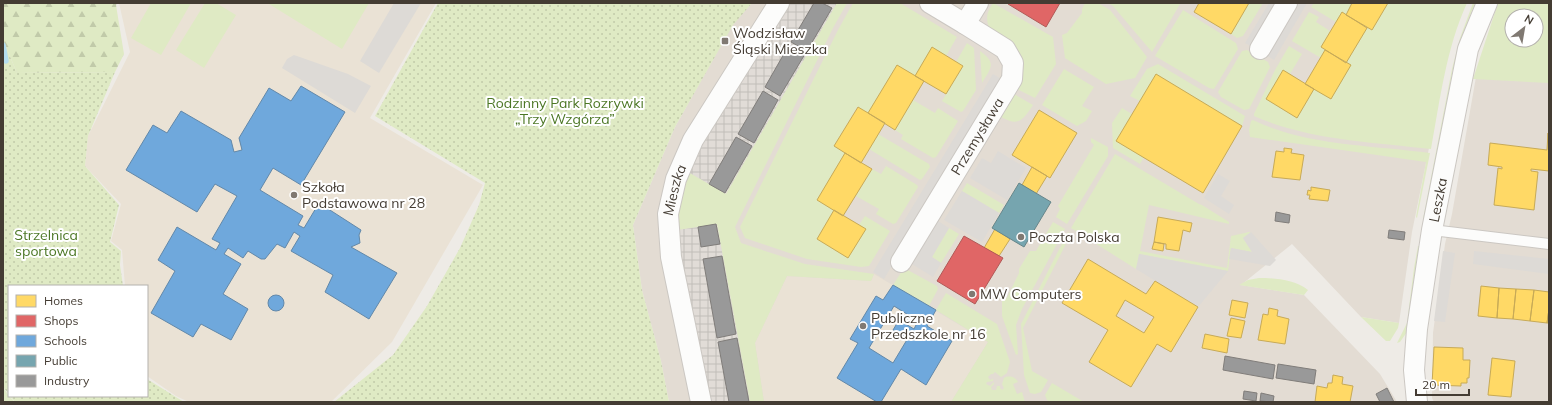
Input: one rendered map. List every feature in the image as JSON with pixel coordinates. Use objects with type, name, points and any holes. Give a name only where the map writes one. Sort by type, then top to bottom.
[{"type":"street","name":"Mieszka","points":[[701,402],[671,257],[668,214],[676,179],[693,140],[779,3]]},
{"type":"street","name":"Przemysława","points":[[901,262],[1012,79],[1013,63],[1005,49],[930,3]]},
{"type":"street","points":[[965,24],[978,3]]},
{"type":"street","points":[[1260,50],[1287,3]]},
{"type":"street","name":"Leszka","points":[[1417,402],[1414,370],[1417,329],[1432,230],[1468,49],[1487,3]]},
{"type":"lane","points":[[1432,230],[1549,244]]},
{"type":"shaded area","name":"Szkoła Podstawowa nr 28","points":[[119,3],[436,3],[370,118],[483,185],[392,342],[331,402],[189,402],[176,396],[148,377],[148,285],[125,285],[122,250],[111,241],[121,204],[85,166],[88,136],[130,52]]},
{"type":"shaded area","points":[[394,3],[421,3],[379,73],[360,61]]},
{"type":"shaded area","points":[[752,3],[1465,3],[1449,35],[1432,133],[1412,232],[1399,323],[1361,317],[1292,244],[1241,285],[1304,295],[1380,374],[1397,402],[669,402],[661,361],[642,290],[633,225],[675,127],[733,24]]},
{"type":"shaded area","points":[[788,3],[837,3],[726,194],[688,172],[701,145]]},
{"type":"shaded area","points":[[1269,3],[1283,3],[1256,49],[1245,43]]},
{"type":"shaded area","points":[[1293,3],[1307,3],[1274,60],[1264,54]]},
{"type":"shaded area","points":[[294,55],[348,74],[371,86],[355,113],[282,68],[287,59]]},
{"type":"shaded area","points":[[993,74],[1003,80],[884,279],[873,272]]},
{"type":"shaded area","points":[[1476,77],[1549,81],[1549,402],[1434,402],[1432,398],[1433,333],[1445,244],[1452,214]]},
{"type":"shaded area","points":[[998,151],[1026,168],[1007,200],[970,178],[982,158],[991,163]]},
{"type":"shaded area","points":[[1218,174],[1230,181],[1221,196],[1234,205],[1229,214],[1204,198]]},
{"type":"shaded area","points":[[962,191],[999,213],[982,242],[944,220]]},
{"type":"shaded area","points":[[938,221],[949,228],[932,257],[941,263],[933,277],[912,264]]},
{"type":"shaded area","points":[[717,224],[750,402],[710,402],[679,258],[677,230]]},
{"type":"shaded area","points":[[1251,232],[1276,260],[1270,266],[1229,259],[1231,248],[1252,252],[1243,238]]},
{"type":"shaded area","points":[[1443,251],[1455,253],[1445,322],[1434,321]]},
{"type":"shaded area","points":[[1474,251],[1549,259],[1549,274],[1473,264]]},
{"type":"shaded area","points":[[1139,254],[1228,271],[1198,307],[1136,269]]},
{"type":"shaded area","name":"Publiczne Przedszkole nr 16","points":[[874,274],[988,342],[951,402],[764,402],[755,343],[787,276],[871,281]]},
{"type":"green space","points":[[3,3],[117,3],[116,5],[124,54],[115,72],[17,73],[3,40]]},
{"type":"green space","points":[[151,3],[191,3],[161,55],[131,38]]},
{"type":"green space","points":[[205,3],[216,3],[236,15],[204,68],[176,50]]},
{"type":"green space","points":[[269,3],[369,3],[342,49]]},
{"type":"green space","name":"Rodzinny Park Rozrywki „Trzy Wzgórza”","points":[[438,3],[752,3],[733,25],[675,127],[633,225],[642,290],[661,361],[669,402],[334,402],[393,355],[427,306],[460,248],[479,205],[485,183],[375,116]]},
{"type":"green space","points":[[837,3],[847,3],[833,28],[735,227],[741,243],[805,264],[874,274],[871,281],[787,276],[755,343],[764,402],[750,402],[717,224],[677,230],[682,194],[688,172],[726,194]]},
{"type":"green space","points":[[853,3],[900,3],[957,37],[946,56],[932,48],[915,76],[897,65],[868,113],[857,107],[834,146],[845,153],[817,200],[834,210],[817,239],[848,258],[865,229],[859,225],[865,216],[890,231],[869,266],[861,267],[807,259],[745,238],[740,227],[838,30]]},
{"type":"green space","points":[[993,3],[1053,37],[1056,64],[1035,98],[1017,89],[991,33],[987,18]]},
{"type":"green space","points":[[1085,3],[1098,3],[1110,10],[1147,57],[1135,78],[1106,84],[1065,58],[1062,35],[1067,33],[1082,13]]},
{"type":"green space","points":[[1108,3],[1180,4],[1152,52],[1113,6]]},
{"type":"green space","points":[[1249,3],[1263,3],[1243,36],[1237,38],[1231,34]]},
{"type":"green space","points":[[1314,3],[1352,3],[1346,15],[1342,12],[1336,22],[1311,7]]},
{"type":"green space","points":[[1388,3],[1467,3],[1449,56],[1431,149],[1364,142],[1318,135],[1275,124],[1254,116],[1275,70],[1289,46],[1302,54],[1290,74],[1283,70],[1266,99],[1297,118],[1314,89],[1346,63],[1367,28],[1372,30]]},
{"type":"green space","points":[[1473,3],[1475,3],[1461,39],[1453,69],[1425,219],[1423,219],[1452,69],[1460,38]]},
{"type":"green space","points":[[1498,3],[1549,3],[1549,83],[1473,79]]},
{"type":"green space","points":[[1183,10],[1236,43],[1238,49],[1214,89],[1209,88],[1155,56]]},
{"type":"green space","points":[[1309,12],[1319,17],[1316,22],[1330,31],[1321,47],[1325,50],[1321,58],[1292,41]]},
{"type":"green space","name":"Strzelnica sportowa","points":[[3,40],[17,73],[115,72],[88,136],[85,166],[119,205],[110,242],[121,251],[120,265],[123,285],[8,285],[8,393],[3,387]]},
{"type":"green space","points":[[967,43],[974,48],[976,90],[961,112],[942,101],[963,66],[956,62]]},
{"type":"green space","points":[[1247,50],[1268,62],[1270,67],[1249,109],[1244,110],[1221,97],[1218,92],[1242,51]]},
{"type":"green space","points":[[980,51],[989,59],[991,66],[982,83]]},
{"type":"green space","points":[[1158,64],[1245,116],[1242,126],[1156,75],[1140,101],[1130,96],[1147,69]]},
{"type":"green space","points":[[1064,69],[1094,87],[1082,106],[1092,111],[1086,121],[1077,126],[1042,105]]},
{"type":"green space","points":[[1014,94],[1033,105],[1023,118],[1016,122],[1001,117]]},
{"type":"green space","points":[[913,100],[935,113],[938,108],[958,121],[936,157],[933,158],[901,139],[903,135],[895,130]]},
{"type":"green space","points":[[1122,108],[1132,114],[1116,141],[1144,157],[1140,164],[1113,148],[1112,123]]},
{"type":"green space","points":[[1253,120],[1274,129],[1317,140],[1430,153],[1417,218],[1426,162],[1250,137],[1249,130],[1251,121]]},
{"type":"green space","points":[[878,134],[929,164],[930,167],[922,179],[920,180],[869,149]]},
{"type":"green space","points":[[1091,138],[1108,147],[1108,156],[1067,224],[1056,217],[1060,209],[1058,206],[1094,145],[1091,142]]},
{"type":"green space","points":[[1115,154],[1229,222],[1229,224],[1149,205],[1140,251],[1227,268],[1231,236],[1251,232],[1243,238],[1252,252],[1231,248],[1228,271],[1140,254],[1136,269],[1071,228]]},
{"type":"green space","points":[[886,166],[918,187],[896,223],[893,224],[876,214],[879,209],[856,196],[872,169],[881,174]]},
{"type":"green space","points":[[967,183],[1004,205],[999,213],[962,191]]},
{"type":"green space","points":[[1053,222],[1065,229],[1022,309],[1016,325],[1018,354],[1016,355],[1002,316],[1002,299],[1007,298],[1019,273],[1019,269],[1030,251],[1036,251]]},
{"type":"green space","points":[[949,228],[959,234],[941,263],[932,257]]},
{"type":"green space","points":[[1068,232],[1071,234],[1023,328],[1032,371],[1048,380],[1041,392],[1035,394],[1030,393],[1024,375],[1021,324]]},
{"type":"green space","points":[[1418,246],[1420,246],[1407,332],[1400,342],[1397,343],[1407,323]]},
{"type":"green space","points":[[904,268],[937,286],[938,289],[929,306],[893,285]]},
{"type":"green space","points":[[1259,278],[1278,279],[1291,282],[1308,290],[1304,295],[1239,285],[1248,280]]},
{"type":"green space","points":[[946,293],[997,324],[1010,362],[1007,373],[1001,377],[995,372],[991,374],[988,377],[990,380],[993,379],[993,381],[987,382],[986,384],[990,386],[994,382],[991,387],[992,390],[996,390],[997,386],[1000,386],[1002,390],[1004,388],[1002,384],[1004,378],[1014,378],[1018,382],[1013,384],[1017,394],[1022,392],[1025,402],[951,402],[988,342],[936,310]]},
{"type":"green space","points":[[1361,317],[1399,323],[1398,328],[1390,341],[1386,341]]},
{"type":"green space","points":[[148,380],[184,402],[15,402],[11,397],[148,397]]},
{"type":"green space","points":[[1052,383],[1084,402],[1050,402],[1047,400],[1045,395]]},
{"type":"green space","points":[[3,387],[8,397],[15,402],[3,402]]},
{"type":"building: Homes","points":[[1199,3],[1249,3],[1231,34],[1194,12]]},
{"type":"building: Homes","points":[[1352,3],[1388,3],[1372,30],[1346,15]]},
{"type":"building: Homes","points":[[1342,12],[1367,28],[1346,63],[1321,47]]},
{"type":"building: Homes","points":[[932,47],[963,66],[946,94],[915,76]]},
{"type":"building: Homes","points":[[1325,50],[1351,65],[1331,99],[1305,84]]},
{"type":"building: Homes","points":[[897,65],[924,81],[895,130],[868,113]]},
{"type":"building: Homes","points":[[1283,70],[1314,89],[1297,118],[1266,99]]},
{"type":"building: Homes","points":[[1156,74],[1242,126],[1203,193],[1116,141]]},
{"type":"building: Homes","points":[[858,107],[885,123],[861,163],[834,146]]},
{"type":"building: Homes","points":[[1039,110],[1077,133],[1050,178],[1012,155]]},
{"type":"building: Homes","points":[[1548,133],[1549,171],[1531,169],[1531,171],[1538,172],[1534,210],[1494,205],[1498,168],[1502,169],[1502,167],[1488,165],[1490,143],[1547,150]]},
{"type":"building: Homes","points":[[1284,148],[1292,149],[1291,153],[1304,155],[1300,180],[1272,177],[1276,151],[1284,152]]},
{"type":"building: Homes","points":[[845,153],[872,169],[843,216],[817,200]]},
{"type":"building: Homes","points":[[1032,167],[1047,176],[1036,194],[1022,185]]},
{"type":"building: Homes","points":[[1311,187],[1330,190],[1328,201],[1309,199],[1310,195],[1307,195],[1308,190],[1311,191]]},
{"type":"building: Homes","points":[[834,210],[866,229],[848,258],[817,239]]},
{"type":"building: Homes","points":[[1158,217],[1192,223],[1190,232],[1183,230],[1179,251],[1166,249],[1166,244],[1154,242]]},
{"type":"building: Homes","points":[[995,229],[1010,239],[999,256],[984,248]]},
{"type":"building: Homes","points":[[1154,242],[1164,244],[1163,251],[1152,249]]},
{"type":"building: Homes","points":[[1088,259],[1146,294],[1155,281],[1198,307],[1171,352],[1157,344],[1131,387],[1089,362],[1108,330],[1062,303]],"holes":[[[1125,300],[1154,317],[1144,333],[1116,316]]]},
{"type":"building: Homes","points":[[1481,286],[1499,288],[1497,318],[1478,316]]},
{"type":"building: Homes","points":[[1499,288],[1516,289],[1513,319],[1497,318]]},
{"type":"building: Homes","points":[[1516,289],[1534,290],[1530,321],[1513,319]]},
{"type":"building: Homes","points":[[1534,290],[1549,292],[1547,323],[1530,321]]},
{"type":"building: Homes","points":[[1232,300],[1248,303],[1245,318],[1229,315]]},
{"type":"building: Homes","points":[[1269,308],[1278,310],[1277,316],[1289,319],[1285,344],[1258,340],[1263,314],[1268,315]]},
{"type":"building: Homes","points":[[1549,309],[1549,323],[1547,323]]},
{"type":"building: Homes","points":[[1231,318],[1245,321],[1241,338],[1227,336]]},
{"type":"building: Homes","points":[[1205,334],[1229,339],[1227,353],[1202,348]]},
{"type":"building: Homes","points":[[1434,347],[1463,348],[1463,360],[1470,360],[1469,378],[1467,378],[1467,383],[1461,383],[1461,386],[1432,385]]},
{"type":"building: Homes","points":[[1492,358],[1515,361],[1511,397],[1488,395]]},
{"type":"building: Homes","points":[[1333,375],[1343,377],[1342,384],[1353,386],[1350,402],[1315,402],[1317,386],[1327,388],[1328,383],[1332,383]]},
{"type":"building: Shops","points":[[1008,3],[1060,3],[1046,27]]},
{"type":"building: Shops","points":[[964,236],[1003,258],[975,304],[937,281]]},
{"type":"building: Schools","name":"Szkoła Podstawowa nr 28","points":[[301,86],[345,112],[301,185],[273,168],[260,190],[303,216],[298,225],[304,228],[319,203],[361,230],[359,235],[360,243],[351,247],[397,273],[369,319],[325,292],[333,275],[291,251],[300,236],[294,232],[285,248],[277,244],[265,259],[261,259],[248,251],[243,258],[228,248],[224,254],[241,264],[223,294],[248,309],[231,340],[201,324],[193,337],[151,313],[175,271],[158,260],[177,227],[216,250],[220,243],[212,239],[237,196],[215,184],[197,212],[126,170],[153,125],[167,133],[181,111],[231,140],[234,152],[242,150],[239,138],[269,88],[291,101]]},
{"type":"building: Schools","points":[[893,285],[936,310],[927,326],[952,341],[926,385],[901,369],[881,402],[877,402],[837,378],[858,343],[850,339],[876,296],[883,300]],"holes":[[[894,306],[918,321],[914,329],[899,320],[893,330],[908,338],[893,363],[869,348]]]},
{"type":"building: Schools","points":[[276,295],[283,300],[284,303],[279,310],[276,311],[269,306],[268,303],[273,296]]},
{"type":"building: Public","points":[[1019,183],[1051,202],[1024,247],[992,228]]},
{"type":"building: Industry","points":[[814,3],[822,3],[832,8],[807,51],[791,42]]},
{"type":"building: Industry","points":[[789,45],[805,54],[780,96],[765,87]]},
{"type":"building: Industry","points":[[763,91],[778,100],[754,143],[738,134]]},
{"type":"building: Industry","points":[[736,137],[752,146],[725,193],[709,184]]},
{"type":"building: Industry","points":[[1276,212],[1290,215],[1289,223],[1275,221]]},
{"type":"building: Industry","points":[[716,224],[720,244],[701,247],[698,227]]},
{"type":"building: Industry","points":[[1389,230],[1405,232],[1404,240],[1388,238]]},
{"type":"building: Industry","points":[[722,256],[736,334],[717,338],[703,259]]},
{"type":"building: Industry","points":[[737,338],[749,402],[729,402],[718,342]]},
{"type":"building: Industry","points":[[1225,356],[1275,365],[1273,379],[1223,370]]},
{"type":"building: Industry","points":[[1278,364],[1316,370],[1314,384],[1276,378]]},
{"type":"building: Industry","points":[[1387,388],[1394,402],[1380,402],[1376,394]]},
{"type":"building: Industry","points":[[1244,391],[1257,393],[1256,401],[1243,399]]},
{"type":"building: Industry","points":[[1261,393],[1274,396],[1273,402],[1260,401]]},
{"type":"waterway","points":[[3,45],[6,61]]},
{"type":"place","name":"Wodzisław Śląski Mieszka","points":[[725,41]]},
{"type":"place","name":"Szkoła Podstawowa nr 28","points":[[294,195]]},
{"type":"place","name":"Poczta Polska","points":[[1021,237]]},
{"type":"place","name":"MW Computers","points":[[972,294]]},
{"type":"place","name":"Publiczne Przedszkole nr 16","points":[[863,326]]}]
